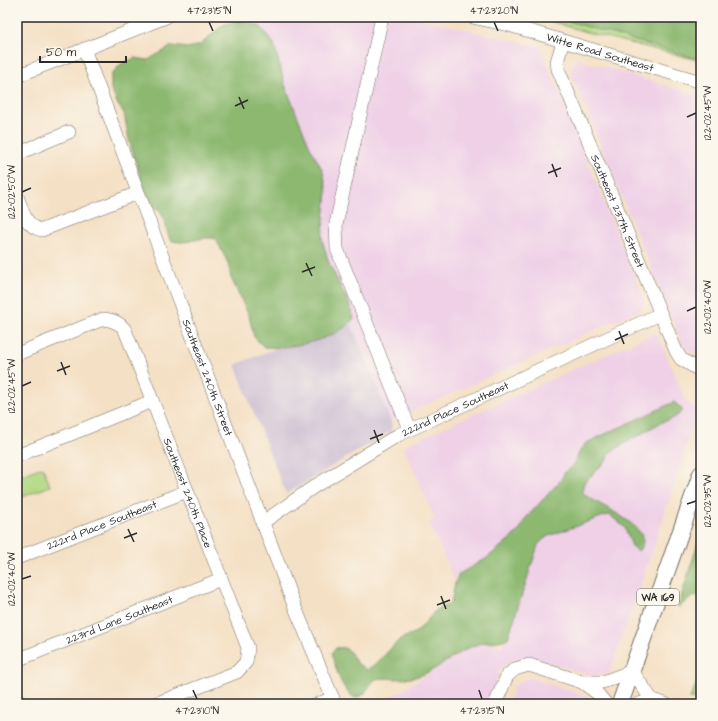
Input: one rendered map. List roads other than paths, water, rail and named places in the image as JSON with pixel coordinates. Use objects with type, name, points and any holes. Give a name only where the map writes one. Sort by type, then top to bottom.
[{"type":"main road","name":"WA 169","points":[[620,704],[701,474]]},
{"type":"street","points":[[18,73],[166,17]]},
{"type":"street","points":[[382,17],[336,224],[336,236],[337,249],[409,429]]},
{"type":"street","name":"Witte Road Southeast","points":[[472,17],[496,19],[563,41],[701,82]]},
{"type":"street","name":"Southeast 237th Street","points":[[563,41],[557,62],[558,69],[660,314],[681,359],[701,371]]},
{"type":"street","name":"Southeast 240th Street","points":[[84,49],[262,523],[334,701]]},
{"type":"street","points":[[17,154],[69,132]]},
{"type":"street","points":[[17,196],[25,218],[32,226],[42,230],[138,193]]},
{"type":"street","name":"222nd Place Southeast","points":[[262,523],[315,486],[409,429],[660,314]]},
{"type":"street","name":"Southeast 240th Place","points":[[17,354],[103,319],[110,320],[122,325],[152,401],[248,648],[246,662],[237,672],[155,704]]},
{"type":"street","points":[[17,456],[152,401]]},
{"type":"street","name":"222rd Place Southeast","points":[[17,558],[187,491]]},
{"type":"street","name":"223rd Lane Southeast","points":[[17,660],[221,579]]},
{"type":"street","points":[[495,704],[507,676],[515,669],[525,665],[534,666],[582,682],[597,693],[606,704]]},
{"type":"street","points":[[582,682],[603,682],[632,671],[652,700]]},
{"type":"street","points":[[17,698],[19,704]]},
{"type":"street","points":[[639,704],[652,700],[665,704]]},
{"type":"street","points":[[318,704],[334,701]]}]
